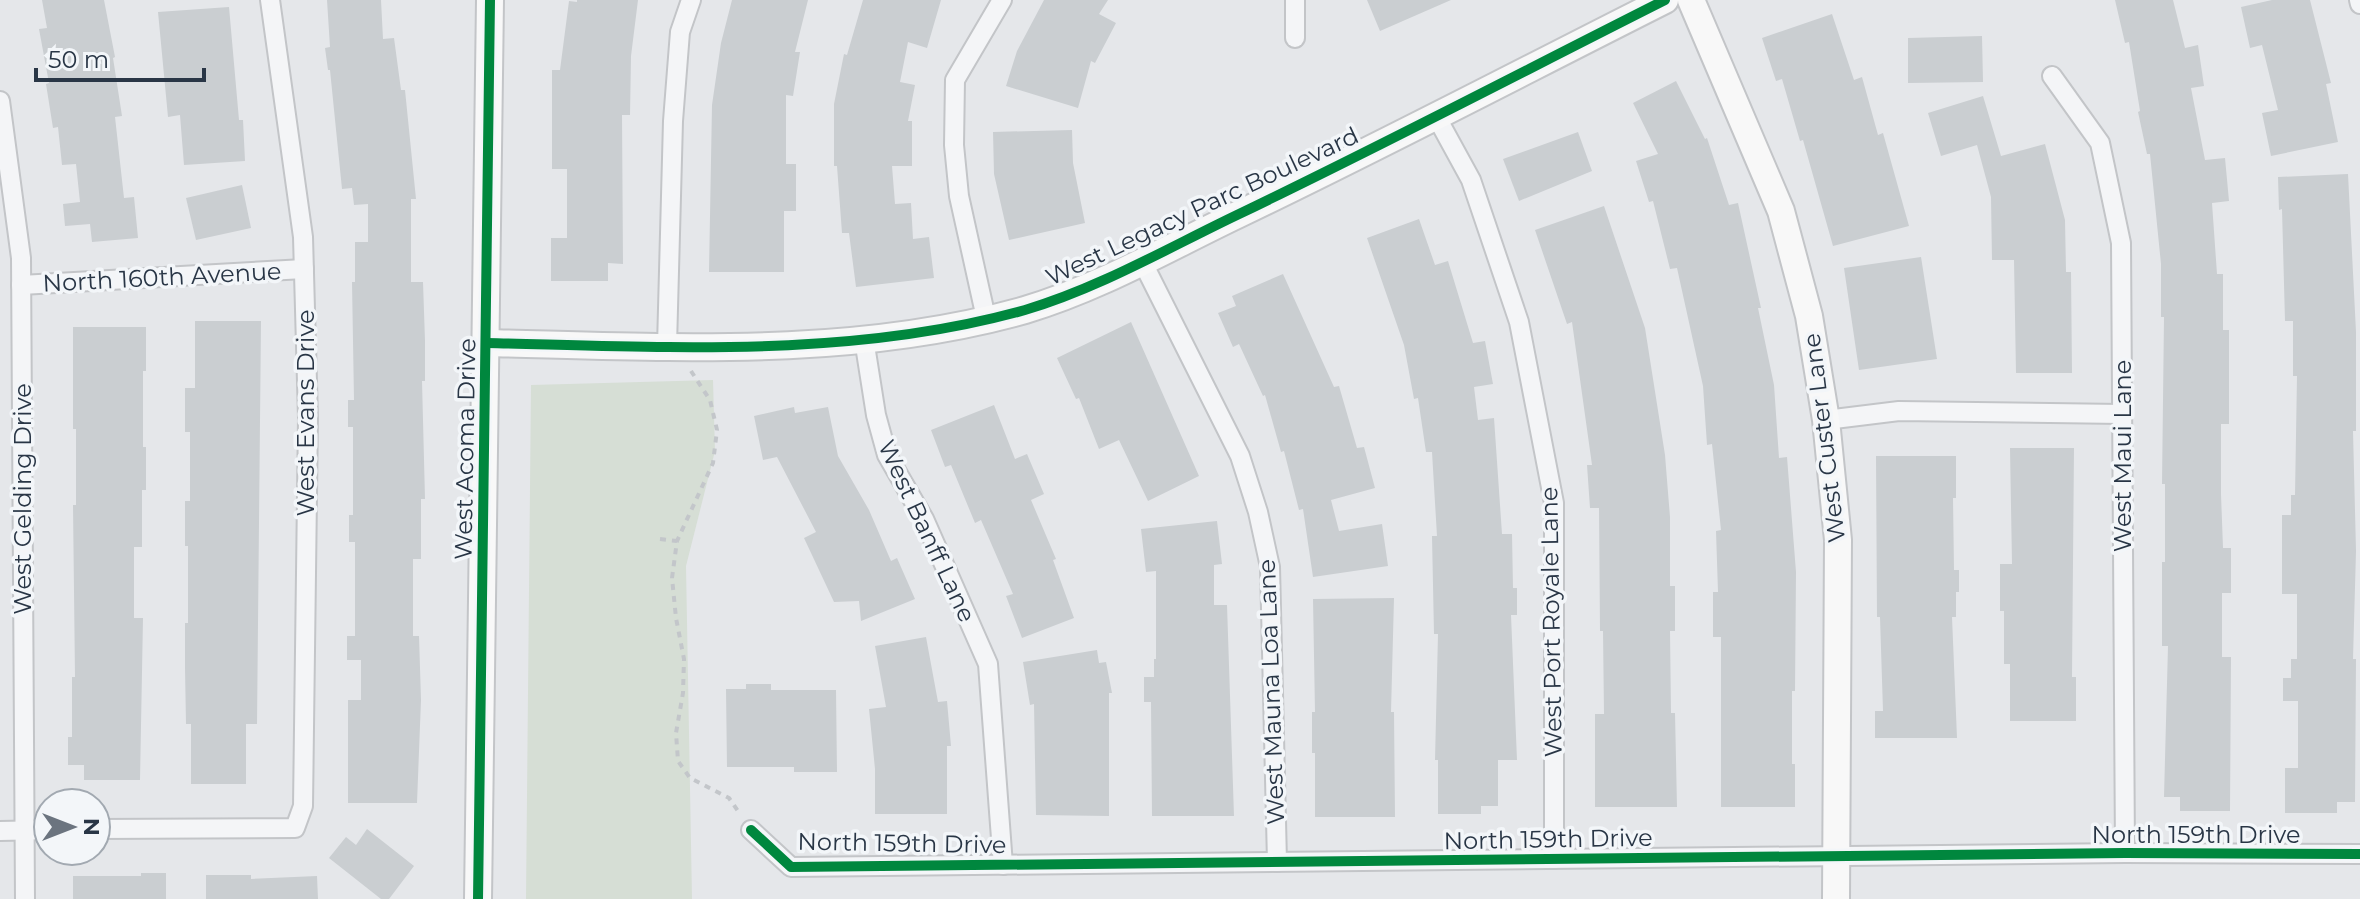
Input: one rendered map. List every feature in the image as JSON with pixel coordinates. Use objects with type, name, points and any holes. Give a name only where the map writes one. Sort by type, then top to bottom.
[{"type":"street","name":"West Evans Drive","points":[[112,829],[295,828],[303,806],[308,418],[303,237],[270,0]]},
{"type":"street","name":"West Acoma Drive","points":[[478,899],[490,0]]},
{"type":"street","points":[[667,346],[673,121],[680,32],[691,0]]},
{"type":"street","points":[[986,318],[959,196],[954,145],[955,80],[1002,0]]},
{"type":"street","points":[[1295,0],[1295,38]]},
{"type":"street","name":"West Legacy Parc Boulevard","points":[[487,343],[667,346],[794,344],[909,334],[1026,309],[1093,284],[1142,261],[1665,0]]},
{"type":"street","name":"West Custer Lane","points":[[1691,0],[1781,211],[1809,316],[1826,420],[1838,540],[1836,899]]},
{"type":"street","name":"West Maui Lane","points":[[2052,76],[2100,143],[2121,243],[2125,853]]},
{"type":"street","name":"West Gelding Drive","points":[[0,101],[21,258],[25,899]]},
{"type":"street","name":"West Port Royale Lane","points":[[1436,116],[1471,180],[1519,322],[1554,503],[1554,859]]},
{"type":"street","name":"West Mauna Loa Lane","points":[[1142,261],[1240,456],[1258,512],[1270,567],[1277,862]]},
{"type":"street","name":"North 160th Avenue","points":[[21,285],[304,269]]},
{"type":"street","name":"West Banff Lane","points":[[864,339],[876,415],[887,455],[924,519],[988,664],[1003,865]]},
{"type":"street","points":[[1826,420],[1899,411],[2122,414]]},
{"type":"street","points":[[0,831],[32,830]]},
{"type":"street","name":"North 159th Drive","points":[[751,830],[791,867],[2125,853],[2360,854]]},
{"type":"path","points":[[667,346],[697,377],[710,400],[717,430],[713,463],[677,541],[672,578],[684,659],[683,693],[676,733],[678,761],[690,778],[729,798],[751,830]]},
{"type":"path","points":[[660,539],[677,541]]},
{"type":"shaded area","points":[[713,380],[715,451],[686,566],[692,899],[526,899],[531,385]]},
{"type":"building","points":[[42,0],[104,0],[122,116],[115,117],[124,198],[134,197],[138,238],[92,242],[90,224],[65,226],[63,204],[80,202],[76,164],[62,165],[58,127],[53,128],[39,29],[47,28]]},
{"type":"building","points":[[327,0],[381,0],[383,39],[394,38],[401,90],[405,90],[416,199],[411,199],[411,282],[423,282],[425,341],[425,381],[422,381],[425,499],[421,499],[421,559],[413,559],[413,636],[419,636],[421,700],[417,803],[348,803],[348,700],[361,700],[361,660],[347,660],[347,636],[355,636],[355,542],[349,542],[349,515],[353,515],[353,427],[348,427],[348,400],[354,400],[352,282],[355,282],[355,242],[368,242],[368,204],[354,205],[352,188],[342,189],[325,48],[330,47]]},
{"type":"building","points":[[638,0],[631,56],[630,115],[622,115],[623,264],[608,263],[608,281],[551,281],[551,238],[567,238],[567,169],[552,169],[552,70],[560,70],[569,1]]},
{"type":"building","points":[[732,0],[808,0],[795,52],[800,52],[793,96],[786,95],[786,164],[796,164],[796,211],[784,211],[784,272],[709,272],[712,105],[721,43]]},
{"type":"building","points":[[863,0],[941,0],[927,48],[908,42],[900,82],[915,85],[908,121],[912,121],[912,166],[892,166],[895,204],[911,203],[913,239],[929,237],[934,278],[856,287],[849,233],[842,233],[837,166],[834,166],[834,104],[844,54],[847,55]]},
{"type":"building","points":[[1044,0],[1108,0],[1099,14],[1116,23],[1095,63],[1091,61],[1078,108],[1006,86],[1017,51]]},
{"type":"building","points":[[1367,0],[1451,0],[1380,31]]},
{"type":"building","points":[[2115,0],[2173,0],[2185,48],[2198,45],[2204,86],[2191,88],[2205,160],[2225,158],[2229,201],[2212,203],[2217,274],[2223,274],[2223,330],[2229,330],[2229,424],[2221,424],[2221,494],[2223,548],[2231,548],[2231,593],[2222,593],[2222,657],[2231,657],[2230,811],[2180,811],[2180,797],[2164,797],[2168,646],[2162,646],[2165,484],[2162,484],[2164,317],[2161,317],[2161,264],[2150,154],[2147,154],[2138,112],[2129,42],[2125,43]]},
{"type":"building","points":[[2272,0],[2310,0],[2331,83],[2326,84],[2338,142],[2271,156],[2262,113],[2278,110],[2262,45],[2250,48],[2241,7]]},
{"type":"building","points":[[229,7],[245,161],[184,165],[180,115],[168,117],[158,12]]},
{"type":"building","points":[[1832,14],[1854,80],[1862,77],[1878,135],[1883,133],[1909,226],[1833,246],[1803,140],[1800,141],[1782,79],[1776,81],[1762,38]]},
{"type":"building","points":[[1982,36],[1983,82],[1908,83],[1908,38]]},
{"type":"building","points":[[1676,81],[1707,138],[1729,205],[1738,203],[1774,385],[1779,458],[1787,457],[1796,572],[1795,691],[1792,691],[1795,807],[1721,807],[1721,637],[1713,637],[1713,592],[1718,592],[1716,531],[1721,530],[1712,444],[1707,445],[1703,386],[1677,268],[1670,269],[1653,201],[1649,202],[1636,161],[1658,154],[1633,103]]},
{"type":"building","points":[[1983,96],[2001,156],[2045,144],[2065,220],[2066,272],[2071,272],[2072,373],[2016,373],[2014,260],[1992,260],[1991,197],[1977,145],[1941,156],[1928,113]]},
{"type":"building","points":[[1072,130],[1073,163],[1085,223],[1009,240],[994,174],[993,132]]},
{"type":"building","points":[[1578,132],[1592,171],[1519,201],[1503,159]]},
{"type":"building","points":[[2348,174],[2356,332],[2356,431],[2353,431],[2355,802],[2337,802],[2337,813],[2285,813],[2285,768],[2298,768],[2298,701],[2283,701],[2283,678],[2291,678],[2291,659],[2297,659],[2297,594],[2282,594],[2282,515],[2291,515],[2291,495],[2295,495],[2297,376],[2293,376],[2293,321],[2285,321],[2282,209],[2279,210],[2278,177]]},
{"type":"building","points":[[242,185],[251,228],[196,240],[186,198]]},
{"type":"building","points":[[1604,206],[1645,328],[1665,455],[1670,517],[1670,586],[1675,586],[1675,631],[1670,631],[1677,807],[1595,807],[1595,714],[1604,714],[1599,508],[1590,508],[1587,465],[1592,465],[1572,322],[1567,324],[1535,230]]},
{"type":"building","points":[[1419,219],[1435,265],[1448,261],[1473,343],[1485,341],[1493,384],[1474,387],[1478,420],[1494,418],[1502,534],[1512,534],[1513,588],[1517,588],[1517,615],[1511,615],[1517,760],[1498,760],[1498,806],[1481,806],[1481,814],[1438,814],[1438,760],[1435,760],[1438,634],[1434,634],[1432,536],[1437,536],[1432,452],[1426,452],[1418,398],[1414,399],[1404,345],[1367,238]]},
{"type":"building","points":[[1921,257],[1937,359],[1859,370],[1844,268]]},
{"type":"building","points":[[1283,274],[1334,387],[1339,386],[1357,448],[1364,447],[1375,488],[1331,500],[1339,531],[1382,524],[1388,566],[1313,577],[1303,509],[1299,510],[1265,395],[1239,344],[1233,347],[1218,313],[1236,306],[1232,296]]},
{"type":"building","points":[[195,321],[261,321],[257,724],[246,724],[246,784],[191,784],[191,724],[186,724],[185,668],[188,546],[185,546],[185,501],[190,501],[190,432],[185,432],[185,388],[195,388]]},
{"type":"building","points":[[1131,322],[1199,476],[1148,501],[1119,440],[1099,449],[1079,398],[1076,399],[1057,358]]},
{"type":"building","points":[[73,327],[146,327],[143,447],[146,447],[146,490],[142,490],[142,547],[134,547],[134,618],[143,618],[140,780],[84,780],[84,765],[68,765],[68,737],[72,737],[72,677],[75,677],[73,505],[76,505],[76,429],[73,429]]},
{"type":"building","points":[[994,405],[1015,459],[1027,454],[1044,494],[1031,500],[1056,559],[1053,560],[1074,618],[1022,638],[1006,596],[1013,594],[981,520],[975,523],[951,465],[945,467],[931,430]]},
{"type":"building","points":[[794,407],[795,413],[828,407],[838,456],[869,510],[891,561],[897,558],[915,599],[861,621],[859,601],[834,602],[804,538],[816,532],[777,457],[763,460],[754,416]]},
{"type":"building","points":[[2010,448],[2074,448],[2072,677],[2076,677],[2076,721],[2010,721],[2010,664],[2004,664],[2000,564],[2012,564]]},
{"type":"building","points":[[1876,456],[1956,456],[1954,570],[1959,570],[1959,592],[1956,592],[1956,617],[1952,617],[1957,738],[1875,738],[1875,711],[1883,711],[1880,617],[1877,617]]},
{"type":"building","points":[[1217,521],[1222,564],[1214,565],[1214,605],[1227,605],[1234,816],[1152,816],[1151,702],[1144,702],[1144,677],[1154,677],[1156,571],[1146,572],[1141,529]]},
{"type":"building","points":[[1394,598],[1391,712],[1394,712],[1395,817],[1315,817],[1315,753],[1312,753],[1312,712],[1315,712],[1313,599]]},
{"type":"building","points":[[926,637],[938,702],[947,701],[951,746],[947,746],[947,814],[875,814],[875,769],[869,709],[886,707],[875,646]]},
{"type":"building","points":[[1097,650],[1099,663],[1106,662],[1112,693],[1109,693],[1109,816],[1036,815],[1034,704],[1030,705],[1023,662]]},
{"type":"building","points":[[746,684],[771,684],[771,690],[836,690],[837,772],[794,772],[794,767],[727,767],[726,689],[746,689]]},
{"type":"building","points":[[367,829],[414,866],[389,899],[381,899],[329,858],[346,837],[356,845]]},
{"type":"building","points":[[141,873],[166,873],[166,899],[73,899],[73,876],[141,876]]},
{"type":"building","points":[[206,875],[251,875],[251,879],[317,876],[318,899],[206,899]]},
{"type":"cycle path","points":[[478,899],[490,0]]},
{"type":"cycle path","points":[[487,343],[690,347],[825,343],[959,326],[1025,310],[1080,291],[1133,267],[1665,0]]},
{"type":"cycle path","points":[[751,830],[791,867],[2125,853],[2360,854]]}]
